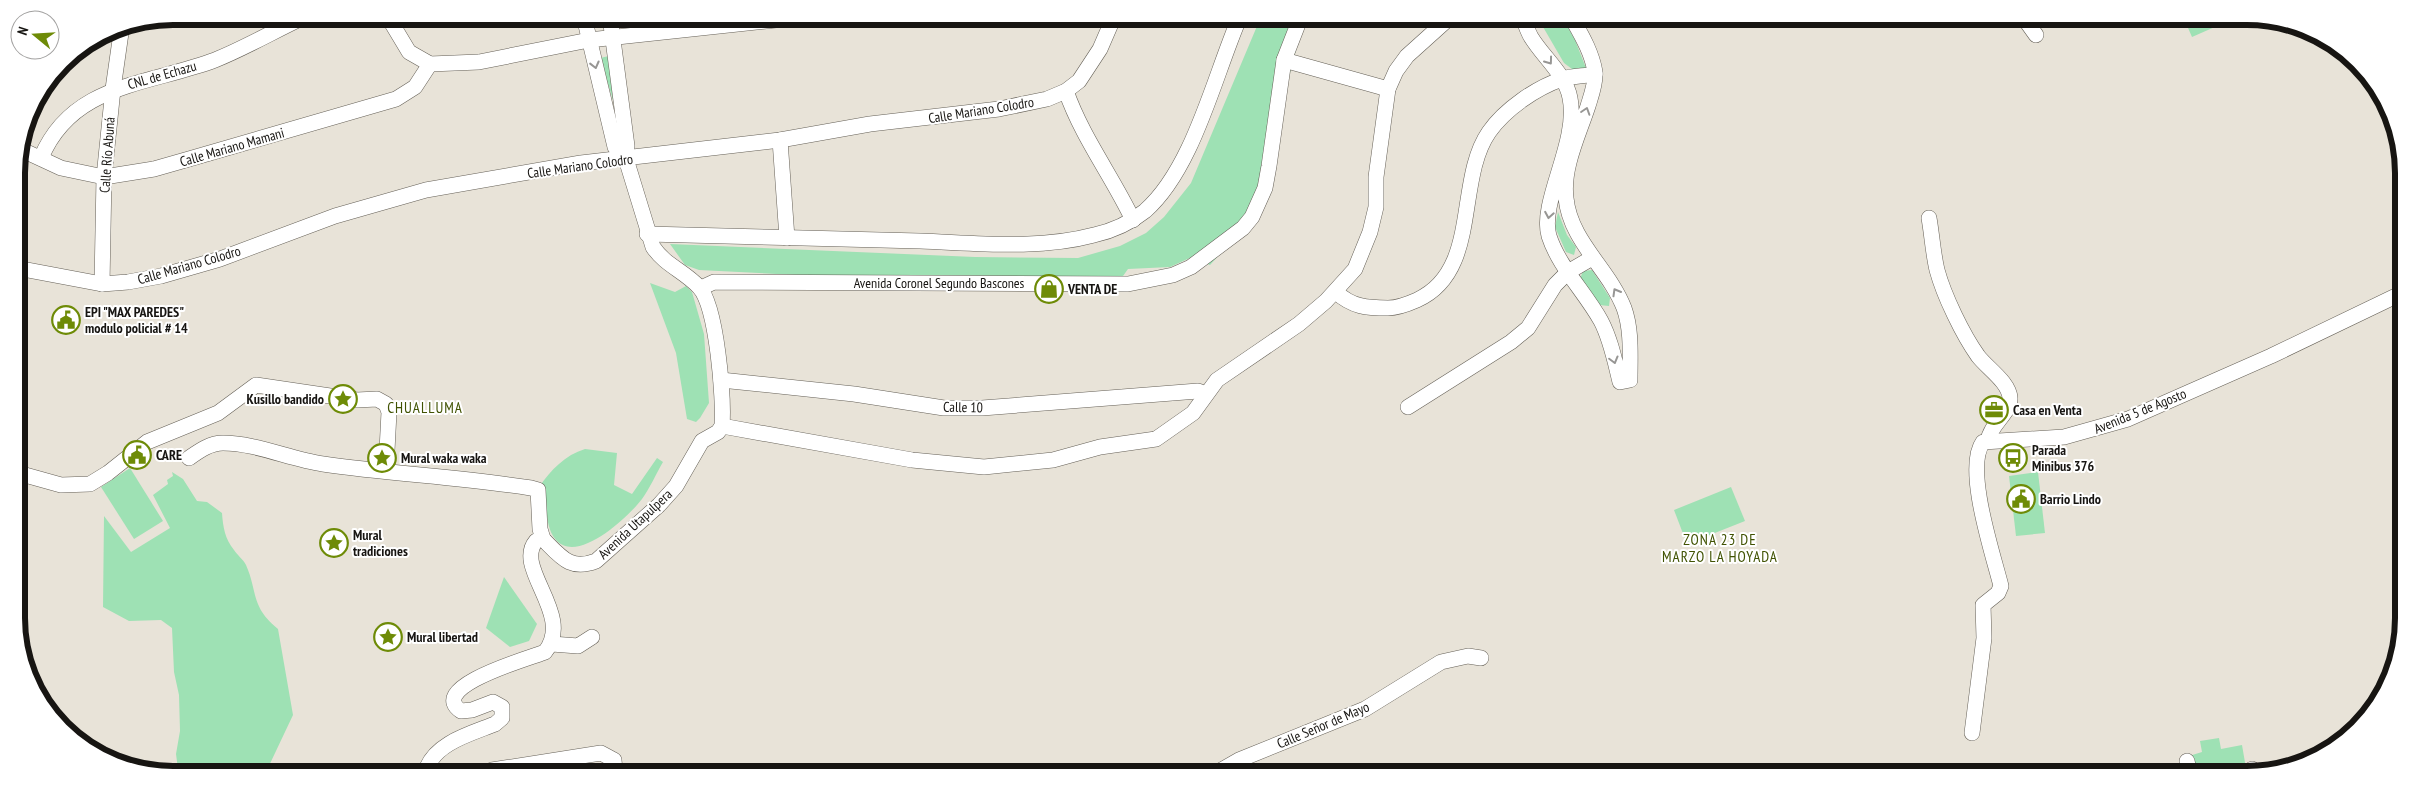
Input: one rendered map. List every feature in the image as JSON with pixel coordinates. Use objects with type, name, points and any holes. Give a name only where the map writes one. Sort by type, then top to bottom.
[{"type":"street","name":"CNL de Echazu","points":[[41,158],[47,144],[61,124],[82,106],[113,90],[215,60],[287,25]]},
{"type":"street","points":[[393,25],[408,52],[430,64],[479,62],[538,52],[589,40],[732,25]]},
{"type":"street","points":[[586,25],[615,147],[626,159]]},
{"type":"street","points":[[612,25],[628,146],[626,159],[648,234],[660,257],[701,288],[713,328],[720,380],[722,426],[912,460],[984,466],[1053,460],[1100,447],[1156,439],[1193,413],[1203,403],[1206,394],[1217,380],[1299,324],[1336,292],[1355,269],[1370,232],[1376,207],[1376,177],[1388,89],[1396,71],[1407,56],[1441,25]]},
{"type":"street","name":"Calle Mariano Colodro","points":[[25,270],[102,284],[161,276],[220,259],[335,216],[426,190],[581,163],[780,140],[870,124],[998,109],[1047,99],[1066,91],[1088,68],[1100,50],[1110,25]]},
{"type":"street","points":[[648,234],[1023,244],[1093,236],[1132,220],[1160,195],[1176,172],[1197,126],[1237,25]]},
{"type":"street","name":"Avenida Coronel Segundo Bascones","points":[[701,288],[714,282],[1128,284],[1173,276],[1216,251],[1243,228],[1252,217],[1265,188],[1270,166],[1284,60],[1298,25]]},
{"type":"street","points":[[1526,25],[1531,37],[1562,79],[1570,96],[1572,114],[1568,146],[1548,220],[1549,235],[1568,272],[1601,321],[1620,382],[1630,380],[1629,330],[1624,310],[1618,295],[1592,258],[1568,215],[1565,196],[1571,158],[1595,74],[1584,39],[1576,25]]},
{"type":"street","points":[[2029,25],[2036,35]]},
{"type":"street","name":"Calle Río Abuná","points":[[102,284],[104,177],[121,34]]},
{"type":"street","points":[[1284,60],[1388,89]]},
{"type":"street","name":"Calle Mariano Mamani","points":[[26,152],[61,168],[104,177],[171,164],[396,99],[415,87],[430,64]]},
{"type":"street","points":[[1336,292],[1348,302],[1358,306],[1391,308],[1409,304],[1427,295],[1449,270],[1458,248],[1465,227],[1474,172],[1481,147],[1489,132],[1516,104],[1562,79],[1595,74]]},
{"type":"street","points":[[1066,91],[1090,146],[1121,195],[1132,220]]},
{"type":"street","points":[[780,140],[787,238]]},
{"type":"street","points":[[1929,218],[1937,271],[1948,299],[1978,356],[2008,390],[2010,397],[2006,411],[1989,431],[1988,440],[1983,442],[1977,452],[1975,467],[1978,494],[2001,586],[1998,593],[1983,605],[1984,638],[1972,733]]},
{"type":"street","points":[[1408,407],[1511,342],[1528,328],[1556,285],[1568,272],[1592,258]]},
{"type":"street","name":"Avenida 5 de Agosto","points":[[1988,440],[2064,437],[2128,419],[2271,356],[2395,296]]},
{"type":"street","name":"Calle 10","points":[[720,380],[854,394],[944,408],[982,408],[1198,391],[1206,394]]},
{"type":"street","points":[[25,475],[54,484],[90,484],[115,468],[147,442],[218,413],[256,385],[357,400],[381,400],[386,404],[389,412],[386,470]]},
{"type":"street","name":"Avenida Utapulpera","points":[[544,539],[570,563],[586,565],[596,561],[660,505],[676,486],[702,441],[718,432],[722,426]]},
{"type":"street","points":[[189,458],[211,445],[221,443],[254,448],[297,460],[482,480],[538,490],[540,529],[544,539],[536,541],[530,555],[553,620],[552,644],[545,652],[477,678],[458,691],[453,699],[454,704],[461,711],[472,710],[494,702],[502,707],[502,718],[495,724],[439,750],[430,759],[427,766]]},
{"type":"street","points":[[552,644],[578,646],[592,637]]},
{"type":"street","name":"Calle Señor de Mayo","points":[[1228,766],[1365,709],[1441,662],[1468,656],[1481,658]]},
{"type":"street","points":[[518,766],[601,753],[614,760],[615,766]]},
{"type":"green space","points":[[1257,25],[1302,25],[1252,219],[1210,265],[1192,257],[1170,267],[1128,269],[1118,283],[893,280],[699,270],[685,265],[670,244],[975,257],[1078,258],[1120,246],[1146,233],[1164,217],[1191,183]]},
{"type":"green space","points":[[1542,25],[1567,25],[1586,68],[1576,72],[1564,63]]},
{"type":"green space","points":[[2187,25],[2217,25],[2217,26],[2192,37]]},
{"type":"green space","points":[[609,56],[616,110],[600,58]]},
{"type":"green space","points":[[1558,212],[1567,235],[1576,247],[1574,255],[1566,252],[1555,227]]},
{"type":"green space","points":[[1592,270],[1610,298],[1609,306],[1599,305],[1580,279],[1583,271]]},
{"type":"green space","points":[[650,283],[675,292],[686,286],[692,292],[704,334],[709,403],[696,422],[687,419],[676,353]]},
{"type":"green space","points":[[585,449],[617,453],[614,485],[632,494],[657,458],[663,462],[642,499],[615,526],[602,535],[577,547],[565,546],[556,540],[549,528],[544,500],[539,487],[559,464],[571,455]]},
{"type":"green space","points":[[130,468],[163,521],[134,539],[101,487]]},
{"type":"green space","points":[[172,472],[183,479],[197,501],[207,502],[222,513],[227,537],[235,552],[246,565],[259,606],[269,621],[278,629],[293,715],[269,766],[178,766],[176,754],[180,731],[179,695],[174,672],[172,628],[161,620],[129,621],[103,607],[104,516],[131,552],[170,528],[153,495],[168,484],[167,480],[173,476]]},
{"type":"green space","points":[[2038,472],[2045,533],[2016,536],[2009,476]]},
{"type":"green space","points":[[1731,487],[1745,521],[1687,544],[1674,510]]},
{"type":"green space","points":[[504,577],[537,624],[529,641],[510,647],[486,628]]},
{"type":"green space","points":[[2219,738],[2221,749],[2242,745],[2246,766],[2191,766],[2189,756],[2202,752],[2200,741]]},
{"type":"green space","points":[[2320,744],[2321,746],[2304,755],[2295,758]]},
{"type":"place","name":"VENTA DE","points":[[1049,289]]},
{"type":"place","name":"EPI \"MAX PAREDES\" modulo policial # 14","points":[[66,320]]},
{"type":"place","name":"Kusillo bandido","points":[[343,399]]},
{"type":"place","name":"Casa en Venta","points":[[1994,410]]},
{"type":"place","name":"CARE","points":[[137,455]]},
{"type":"place","name":"Mural waka waka","points":[[382,458]]},
{"type":"place","name":"Parada Minibus 376","points":[[2013,458]]},
{"type":"place","name":"Barrio Lindo","points":[[2021,499]]},
{"type":"place","name":"Mural tradiciones","points":[[334,543]]},
{"type":"place","name":"Mural libertad","points":[[388,637]]},
{"type":"district","name":"CHUALLUMA","points":[[425,407]]},
{"type":"district","name":"ZONA 23 DE MARZO LA HOYADA","points":[[1720,548]]}]
